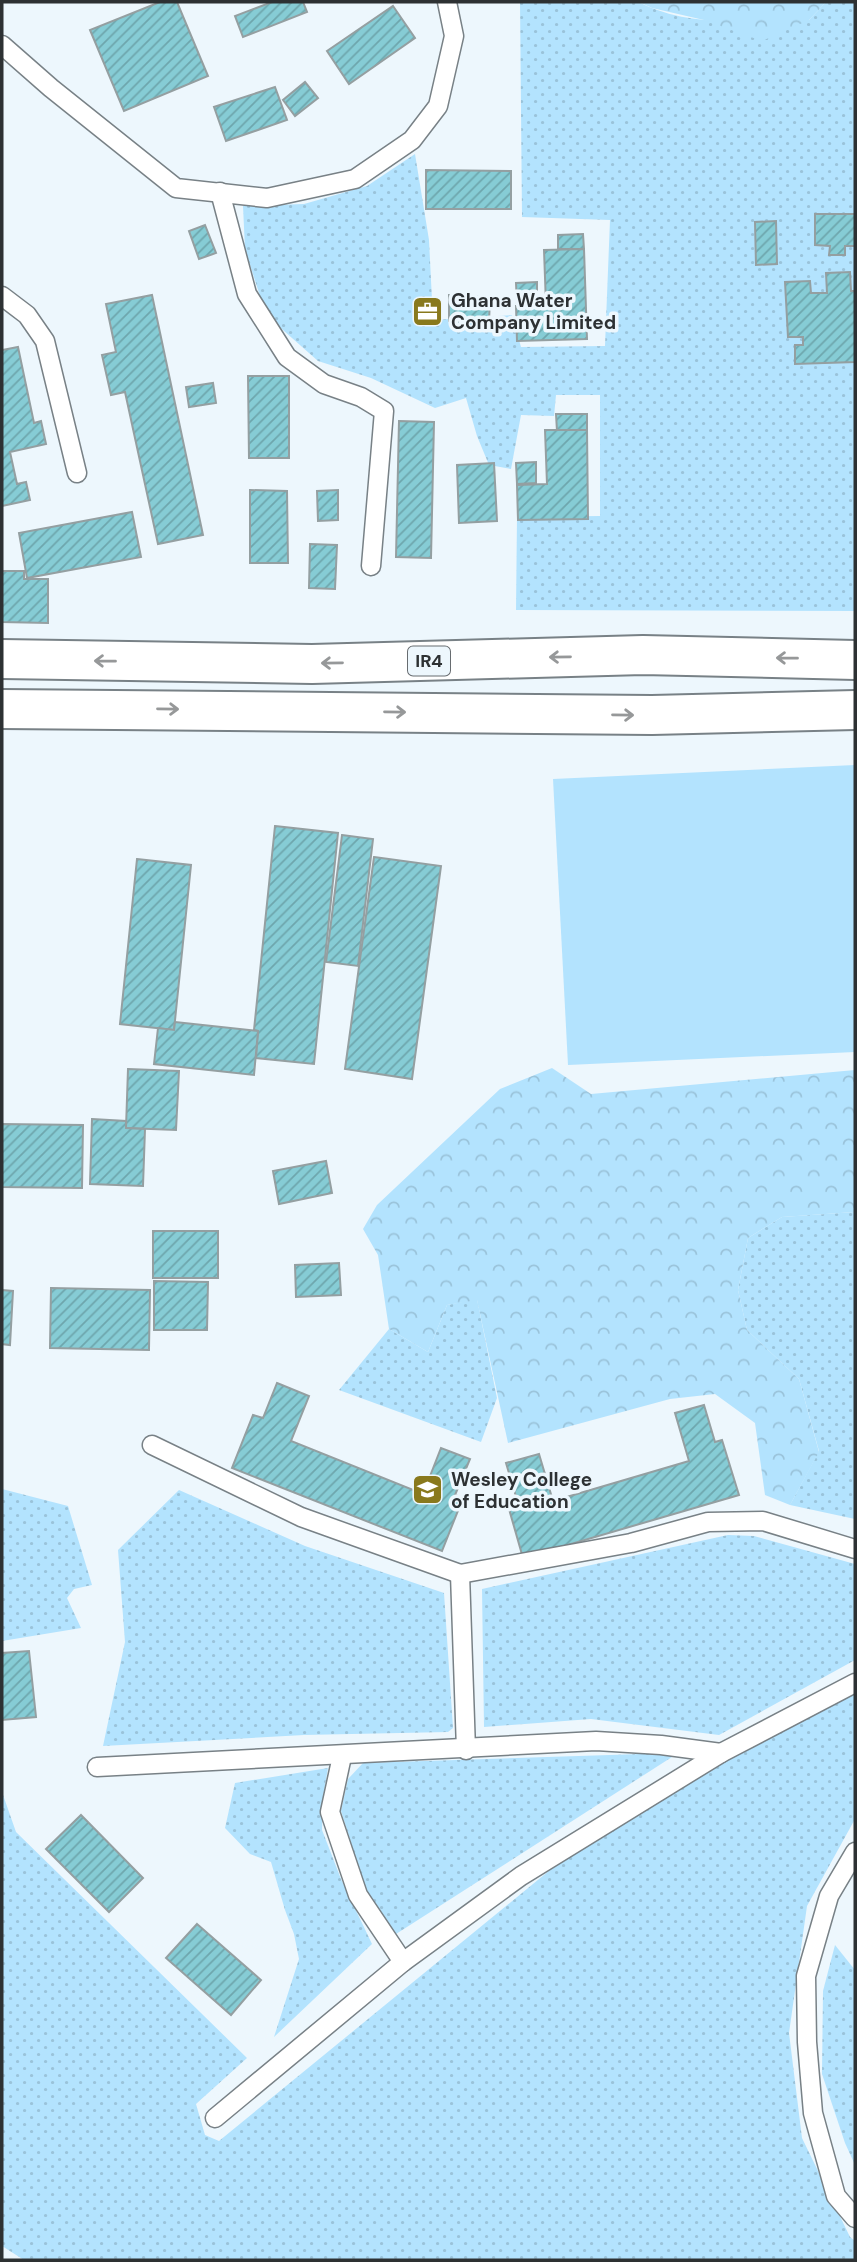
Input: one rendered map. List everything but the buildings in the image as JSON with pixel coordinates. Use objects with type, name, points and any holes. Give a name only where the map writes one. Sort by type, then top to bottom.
[{"type":"main road","name":"IR4","points":[[2,659],[312,664],[643,655],[855,660]]},
{"type":"main road","points":[[2,709],[652,715],[855,710]]},
{"type":"lane","points":[[2,45],[51,88],[176,188],[267,198],[355,179],[412,140],[438,106],[454,36],[447,2]]},
{"type":"lane","points":[[220,192],[247,294],[287,357],[324,384],[360,397],[384,411],[371,566]]},
{"type":"lane","points":[[2,296],[27,315],[45,341],[77,473]]},
{"type":"lane","points":[[152,1446],[301,1517],[460,1574],[631,1543],[708,1522],[763,1521],[855,1549]]},
{"type":"lane","points":[[460,1574],[466,1750]]},
{"type":"lane","points":[[215,2118],[403,1962],[521,1877],[721,1753],[855,1683]]},
{"type":"lane","points":[[97,1768],[596,1741],[661,1745],[721,1753]]},
{"type":"lane","points":[[342,1756],[330,1812],[358,1895],[403,1962]]},
{"type":"lane","points":[[855,1852],[829,1896],[806,1976],[807,2042],[813,2113],[836,2196],[855,2218]]},
{"type":"green space","points":[[520,2],[639,2],[659,11],[701,20],[744,21],[809,20],[826,2],[855,2],[855,611],[516,610],[517,517],[600,516],[600,395],[556,395],[554,416],[521,415],[511,469],[489,465],[466,398],[435,408],[371,378],[318,361],[266,315],[245,249],[243,206],[304,204],[367,186],[415,154],[429,240],[433,320],[512,315],[521,347],[605,346],[610,220],[522,217]]},
{"type":"green space","points":[[639,2],[826,2],[809,20],[762,41],[704,20],[652,8]]},
{"type":"green space","points":[[855,765],[855,1052],[568,1065],[553,779]]},
{"type":"green space","points":[[552,1068],[591,1094],[855,1070],[855,1212],[782,1217],[748,1238],[738,1290],[747,1330],[799,1379],[819,1452],[790,1505],[765,1495],[755,1423],[715,1394],[670,1399],[508,1443],[477,1300],[447,1305],[428,1352],[389,1329],[378,1255],[363,1229],[377,1205],[500,1089]]},
{"type":"green space","points":[[855,1212],[855,1519],[790,1505],[819,1451],[799,1379],[747,1330],[738,1290],[748,1238],[782,1217]]},
{"type":"green space","points":[[477,1299],[497,1398],[481,1442],[339,1390],[389,1329],[428,1352],[447,1305]]},
{"type":"green space","points":[[2,1489],[68,1506],[92,1585],[74,1589],[67,1598],[81,1628],[2,1641]]},
{"type":"green space","points":[[179,1490],[305,1546],[444,1593],[453,1728],[448,1732],[304,1735],[103,1746],[125,1642],[118,1550]]},
{"type":"green space","points":[[728,1535],[754,1536],[855,1564],[855,1660],[719,1735],[591,1719],[484,1727],[482,1589]]},
{"type":"green space","points":[[855,1693],[855,1819],[807,1906],[789,2033],[802,2138],[850,2237],[855,2241],[855,2260],[24,2260],[2,2246],[2,1792],[16,1832],[247,2058],[196,2104],[205,2135],[219,2141],[550,1870],[745,1748]]},
{"type":"green space","points":[[672,1753],[672,1757],[396,1934],[368,1897],[341,1811],[348,1779],[363,1763]]},
{"type":"green space","points":[[328,1768],[323,1797],[322,1830],[341,1879],[372,1944],[274,2037],[299,1959],[294,1934],[271,1862],[250,1854],[225,1828],[235,1783]]},
{"type":"green space","points":[[835,1945],[855,1970],[855,2165],[822,2074],[823,1991]]},
{"type":"place","name":"Ghana Water Company Limited","points":[[428,311]]},
{"type":"place","name":"Wesley College of Education","points":[[428,1490]]}]
